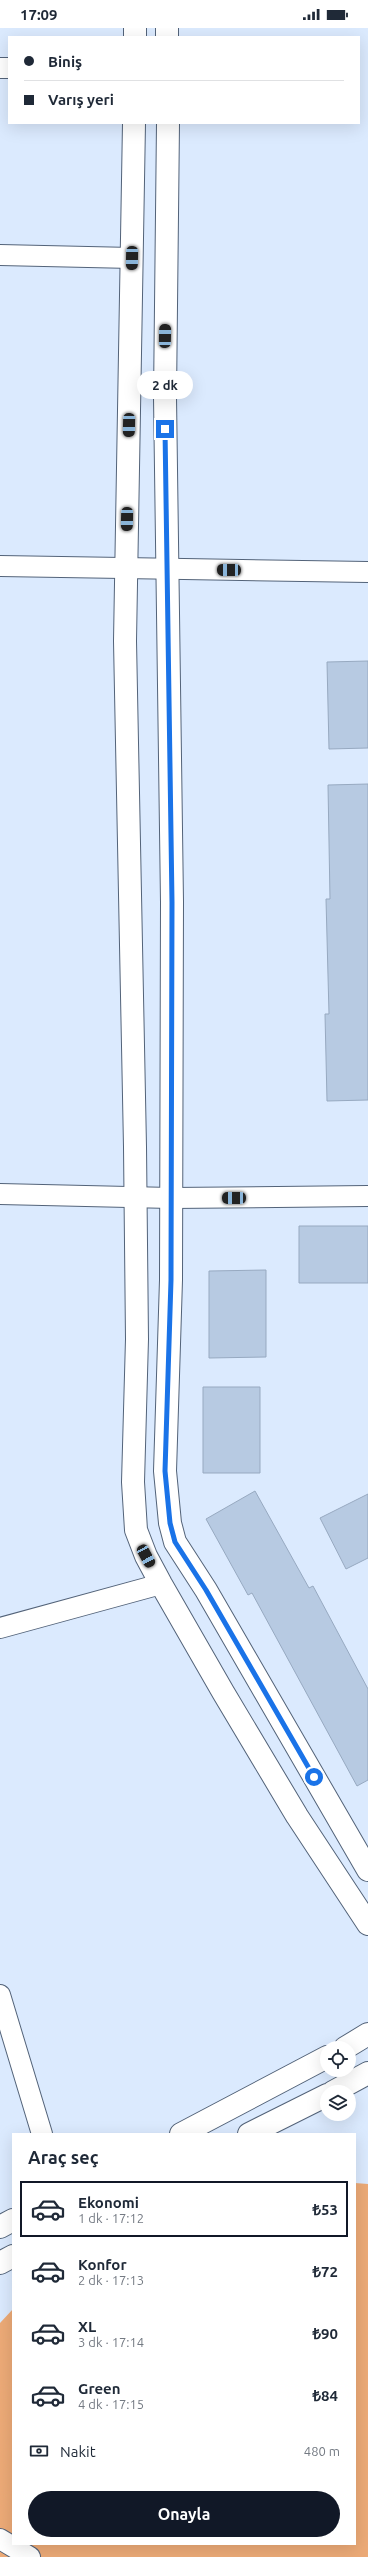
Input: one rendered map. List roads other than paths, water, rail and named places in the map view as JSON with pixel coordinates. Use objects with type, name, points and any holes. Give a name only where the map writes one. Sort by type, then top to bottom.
[{"type":"street","points":[[134,124],[124,641],[137,1339],[133,1482],[136,1530],[146,1556],[222,1692],[297,1816],[368,1924]]},
{"type":"street","points":[[168,124],[165,398],[172,902],[171,1198],[165,1471],[170,1523],[175,1542],[210,1597],[368,1870]]},
{"type":"street","points":[[0,255],[132,258]]},
{"type":"street","points":[[0,566],[126,567],[167,570],[368,572]]},
{"type":"street","points":[[0,1194],[171,1198],[368,1196]]},
{"type":"street","points":[[0,1628],[161,1584]]},
{"type":"street","points":[[0,1995],[42,2133]]},
{"type":"street","points":[[356,2041],[368,2034]]},
{"type":"street","points":[[183,2133],[320,2061]]},
{"type":"street","points":[[346,2085],[368,2073]]},
{"type":"street","points":[[252,2133],[320,2099]]},
{"type":"street","points":[[0,2227],[12,2221]]},
{"type":"street","points":[[0,2263],[12,2257]]},
{"type":"street","points":[[0,2539],[30,2557]]}]
